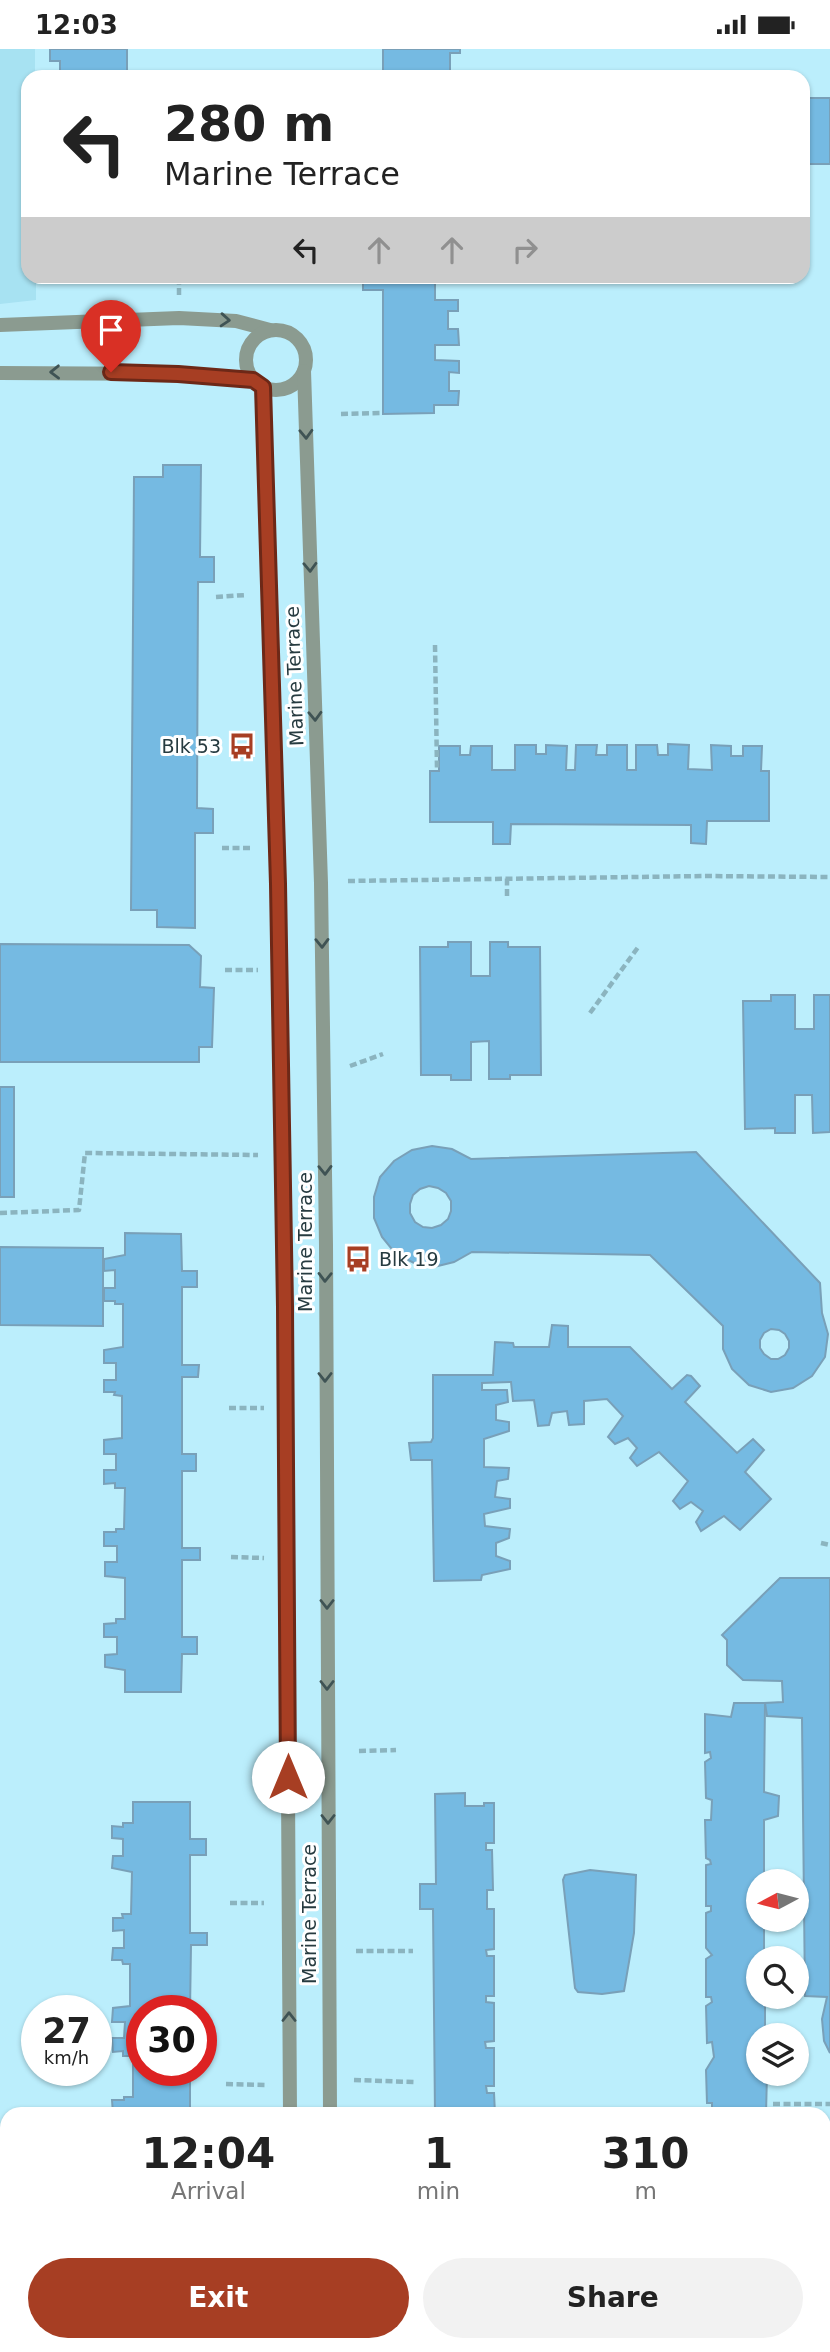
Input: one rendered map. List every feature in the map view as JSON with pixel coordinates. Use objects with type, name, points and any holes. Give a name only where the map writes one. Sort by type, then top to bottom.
[{"type":"street","points":[[0,325],[178,318],[236,321],[294,336],[302,346],[306,358],[298,381],[287,388],[275,390],[258,384],[178,374],[0,373]]},
{"type":"street","points":[[258,384],[247,369],[246,356],[250,344],[259,335],[270,330]]},
{"type":"street","name":"Marine Terrace","points":[[304,370],[321,883],[326,1245],[330,2107]]},
{"type":"street","name":"Marine Terrace","points":[[258,384],[278,884],[290,2107]]},
{"type":"path","points":[[341,414],[382,413]]},
{"type":"path","points":[[216,597],[250,595]]},
{"type":"path","points":[[435,645],[437,769]]},
{"type":"path","points":[[222,848],[256,848]]},
{"type":"path","points":[[348,881],[830,877]]},
{"type":"path","points":[[507,878],[507,896]]},
{"type":"path","points":[[590,1013],[639,946]]},
{"type":"path","points":[[225,970],[259,970]]},
{"type":"path","points":[[349,1066],[383,1054]]},
{"type":"path","points":[[0,1213],[79,1210],[85,1153],[262,1155]]},
{"type":"path","points":[[229,1408],[265,1408]]},
{"type":"path","points":[[821,1543],[830,1545]]},
{"type":"path","points":[[231,1557],[286,1558]]},
{"type":"path","points":[[359,1751],[396,1750]]},
{"type":"path","points":[[230,1903],[270,1903]]},
{"type":"path","points":[[356,1951],[413,1951]]},
{"type":"path","points":[[354,2080],[414,2082]]},
{"type":"path","points":[[226,2084],[269,2085]]},
{"type":"path","points":[[773,2105],[830,2104]]},
{"type":"shaded area","points":[[0,49],[35,49],[35,70],[21,70],[21,284],[36,284],[36,300],[0,304]]},
{"type":"building","points":[[50,49],[127,49],[127,70],[60,70],[60,61],[50,61]]},
{"type":"building","points":[[383,49],[460,49],[460,53],[450,53],[450,70],[383,70]]},
{"type":"building","points":[[810,98],[830,98],[830,164],[810,164]]},
{"type":"building","points":[[363,284],[435,284],[435,300],[458,300],[458,311],[448,311],[448,329],[458,329],[459,345],[435,345],[435,360],[459,361],[459,373],[449,372],[449,391],[459,391],[458,405],[434,405],[434,413],[383,414],[383,290],[363,290]]},
{"type":"building","points":[[163,465],[201,465],[200,557],[214,557],[214,582],[198,582],[197,808],[213,809],[213,833],[195,833],[195,928],[157,927],[157,910],[131,910],[134,477],[163,477]]},
{"type":"building","points":[[668,744],[689,745],[688,769],[712,770],[711,745],[731,746],[731,756],[743,756],[743,746],[762,746],[761,771],[769,771],[769,821],[707,821],[706,844],[691,843],[691,825],[511,824],[510,844],[493,844],[493,822],[430,822],[430,771],[439,771],[439,746],[460,746],[460,755],[470,755],[471,746],[492,746],[492,770],[515,770],[515,745],[536,745],[536,754],[546,754],[546,745],[567,746],[566,770],[575,770],[576,745],[597,745],[596,755],[607,755],[607,745],[627,745],[627,770],[636,770],[636,745],[657,745],[658,755],[668,755]]},
{"type":"building","points":[[448,942],[471,942],[471,976],[490,976],[490,942],[508,942],[508,947],[540,947],[541,1075],[510,1075],[510,1079],[489,1079],[489,1041],[471,1042],[471,1080],[451,1080],[451,1075],[421,1075],[420,947],[448,947]]},
{"type":"building","points":[[0,944],[189,945],[201,956],[200,987],[214,988],[212,1047],[199,1047],[199,1062],[0,1062]]},
{"type":"building","points":[[771,995],[795,995],[795,1029],[814,1029],[814,995],[830,995],[830,1132],[813,1133],[812,1095],[795,1095],[795,1133],[775,1133],[775,1128],[745,1129],[743,1001],[771,1001]]},
{"type":"building","points":[[0,1087],[14,1087],[14,1197],[0,1197]]},
{"type":"building","points":[[432,1146],[452,1149],[471,1159],[696,1152],[820,1283],[822,1313],[828,1334],[825,1357],[812,1376],[793,1388],[771,1392],[749,1385],[732,1369],[723,1349],[723,1326],[650,1255],[472,1252],[454,1262],[434,1267],[414,1263],[395,1253],[382,1237],[374,1218],[374,1197],[380,1177],[394,1161],[412,1150]],"holes":[[[429,1186],[446,1193],[451,1201],[448,1219],[432,1228],[415,1222],[410,1213],[413,1195]],[[771,1329],[779,1330],[789,1341],[785,1355],[778,1359],[771,1359],[760,1348],[764,1333]]]},
{"type":"building","points":[[125,1233],[181,1234],[182,1271],[197,1271],[197,1287],[182,1287],[182,1365],[199,1365],[198,1377],[182,1377],[182,1454],[196,1454],[196,1471],[182,1471],[182,1548],[200,1548],[200,1560],[182,1560],[182,1637],[197,1637],[197,1654],[182,1654],[181,1692],[125,1692],[125,1670],[105,1667],[105,1655],[117,1654],[117,1637],[104,1637],[104,1624],[125,1619],[125,1578],[105,1576],[105,1562],[117,1562],[117,1546],[104,1546],[104,1532],[124,1529],[125,1488],[115,1488],[115,1483],[104,1484],[104,1470],[116,1470],[116,1454],[104,1454],[104,1440],[122,1438],[122,1396],[114,1395],[115,1392],[104,1392],[104,1380],[116,1380],[116,1363],[104,1363],[104,1350],[123,1347],[123,1304],[104,1301],[104,1288],[115,1288],[115,1270],[104,1271],[104,1259],[125,1255]]},
{"type":"building","points":[[0,1247],[103,1248],[103,1326],[0,1325]]},
{"type":"building","points":[[552,1325],[568,1326],[568,1347],[630,1347],[672,1389],[687,1375],[691,1376],[700,1386],[685,1402],[737,1453],[753,1439],[764,1450],[745,1472],[771,1499],[740,1530],[724,1516],[701,1531],[696,1522],[703,1511],[691,1502],[680,1509],[673,1501],[688,1481],[659,1452],[637,1466],[630,1458],[637,1448],[628,1438],[615,1444],[608,1437],[623,1416],[607,1399],[584,1401],[584,1424],[569,1425],[567,1411],[552,1413],[549,1425],[538,1426],[534,1400],[513,1401],[511,1382],[482,1383],[482,1390],[507,1390],[508,1402],[496,1405],[496,1420],[509,1422],[509,1431],[484,1439],[484,1467],[509,1468],[508,1479],[497,1481],[495,1497],[510,1499],[510,1508],[484,1514],[485,1526],[510,1529],[509,1538],[496,1543],[496,1556],[510,1561],[510,1569],[482,1575],[481,1580],[434,1581],[432,1460],[411,1460],[409,1443],[431,1442],[433,1438],[433,1375],[493,1375],[495,1342],[513,1343],[514,1347],[549,1347]]},
{"type":"building","points":[[780,1578],[830,1578],[830,2053],[824,2041],[822,2019],[827,1997],[809,1996],[809,1946],[804,1946],[804,1932],[809,1932],[809,1869],[804,1869],[802,1718],[767,1716],[765,1703],[783,1702],[782,1681],[743,1680],[727,1665],[727,1640],[722,1635]]},
{"type":"building","points":[[734,1703],[765,1703],[764,1792],[779,1796],[778,1816],[764,1820],[764,1869],[746,1869],[746,1932],[764,1932],[764,1946],[746,1946],[746,2009],[765,2009],[765,2023],[746,2023],[746,2086],[767,2086],[766,2107],[712,2107],[712,2103],[707,2103],[706,2070],[714,2057],[712,2042],[707,2043],[706,2006],[712,2002],[711,1997],[706,1997],[706,1959],[712,1955],[706,1948],[706,1913],[711,1911],[711,1906],[706,1906],[706,1865],[711,1864],[706,1858],[705,1820],[711,1820],[712,1800],[706,1798],[705,1762],[711,1758],[710,1752],[705,1753],[705,1714],[731,1717]]},
{"type":"building","points":[[465,1793],[465,1806],[494,1803],[494,1843],[486,1843],[486,1850],[492,1850],[493,1890],[487,1890],[487,1909],[494,1909],[494,1949],[486,1950],[487,1956],[494,1956],[494,1996],[486,1996],[486,2002],[494,2003],[494,2041],[485,2042],[486,2048],[494,2048],[494,2086],[486,2086],[487,2093],[494,2093],[495,2107],[435,2107],[433,1909],[420,1909],[420,1884],[436,1884],[435,1794]]},
{"type":"building","points":[[133,1802],[190,1802],[190,1839],[206,1839],[206,1855],[190,1855],[190,1933],[207,1933],[207,1945],[191,1945],[190,1995],[130,1995],[130,1964],[123,1964],[122,1960],[112,1960],[113,1948],[124,1948],[124,1930],[113,1931],[113,1918],[123,1918],[122,1914],[131,1914],[132,1872],[112,1868],[113,1856],[123,1856],[123,1839],[112,1838],[112,1826],[123,1827],[123,1823],[133,1823]]},
{"type":"building","points":[[590,1870],[636,1875],[634,1933],[624,1991],[602,1994],[578,1992],[575,1988],[563,1880],[565,1875]]},
{"type":"building","points":[[126,2006],[126,2056],[123,2056],[123,2051],[113,2052],[112,2038],[124,2038],[125,2022],[112,2022],[113,2008]]},
{"type":"building","points":[[133,2086],[190,2086],[190,2107],[112,2107],[112,2100],[133,2097]]},
{"type":"place","name":"Blk 53","points":[[242,746]]},
{"type":"place","name":"Blk 19","points":[[358,1259]]},
{"type":"route","points":[[111,372],[253,380],[263,387],[278,884],[285,1307],[288,1777]]}]
